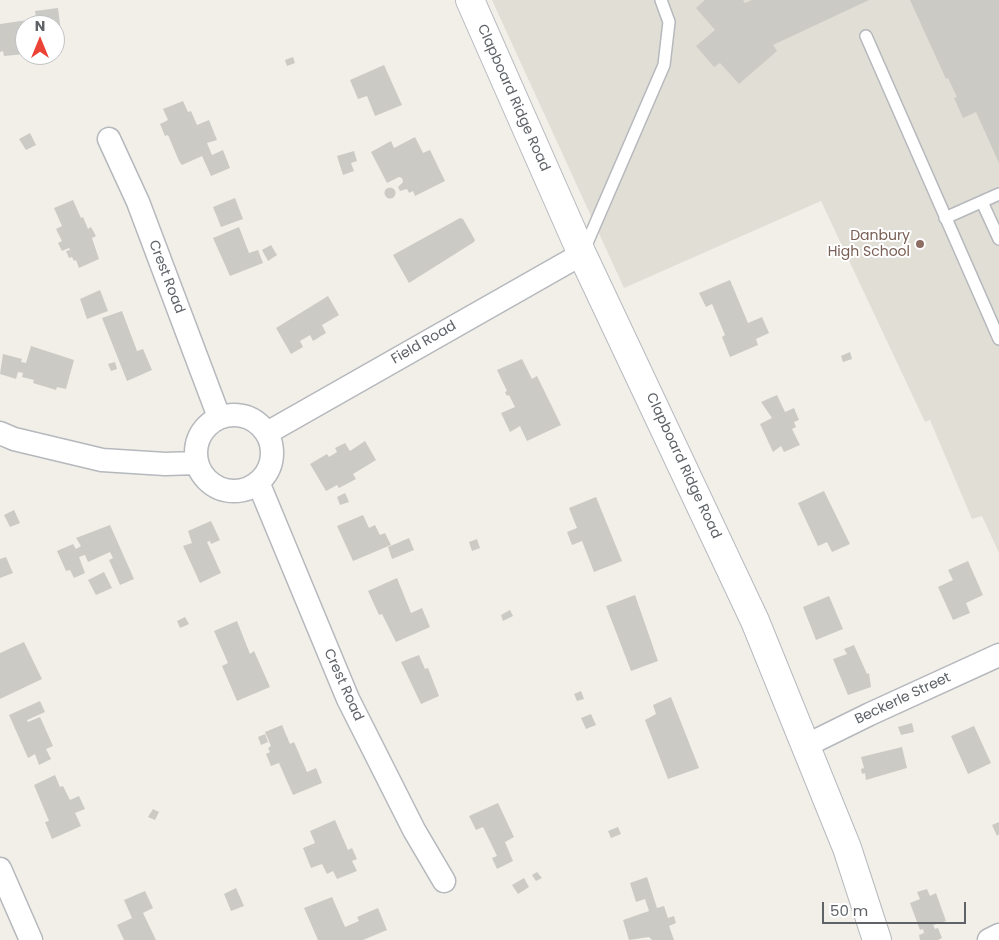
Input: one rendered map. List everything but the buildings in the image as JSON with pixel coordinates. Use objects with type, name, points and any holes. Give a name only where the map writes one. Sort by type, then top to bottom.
[{"type":"main road","name":"Clapboard Ridge Road","points":[[470,0],[582,254],[755,621],[807,745],[847,848],[877,940]]},
{"type":"street","name":"Crest Road","points":[[109,139],[138,202],[219,418]]},
{"type":"street","name":"Field Road","points":[[267,433],[582,254]]},
{"type":"street","points":[[232,415],[246,416],[258,423],[267,433],[271,446],[271,459],[267,472],[258,482],[245,489],[230,490],[215,486],[204,476],[197,463],[196,449],[199,436],[207,425],[219,418],[232,415]]},
{"type":"street","points":[[0,433],[14,439],[102,460],[165,464],[197,463]]},
{"type":"street","name":"Crest Road","points":[[258,482],[348,699],[414,830],[444,881]]},
{"type":"street","name":"Beckerle Street","points":[[807,745],[999,655]]},
{"type":"street","points":[[0,869],[31,940]]},
{"type":"street","points":[[989,940],[999,935]]},
{"type":"lane","points":[[582,254],[664,65],[669,22],[661,0]]},
{"type":"lane","points":[[866,36],[999,339]]},
{"type":"lane","points":[[945,218],[999,194]]},
{"type":"lane","points":[[982,202],[999,239]]},
{"type":"shaded area","name":"Danbury High School","points":[[492,0],[999,0],[999,553],[982,516],[972,519],[930,420],[925,422],[821,201],[624,288]]},
{"type":"place","name":"Danbury High School","points":[[920,244]]}]
